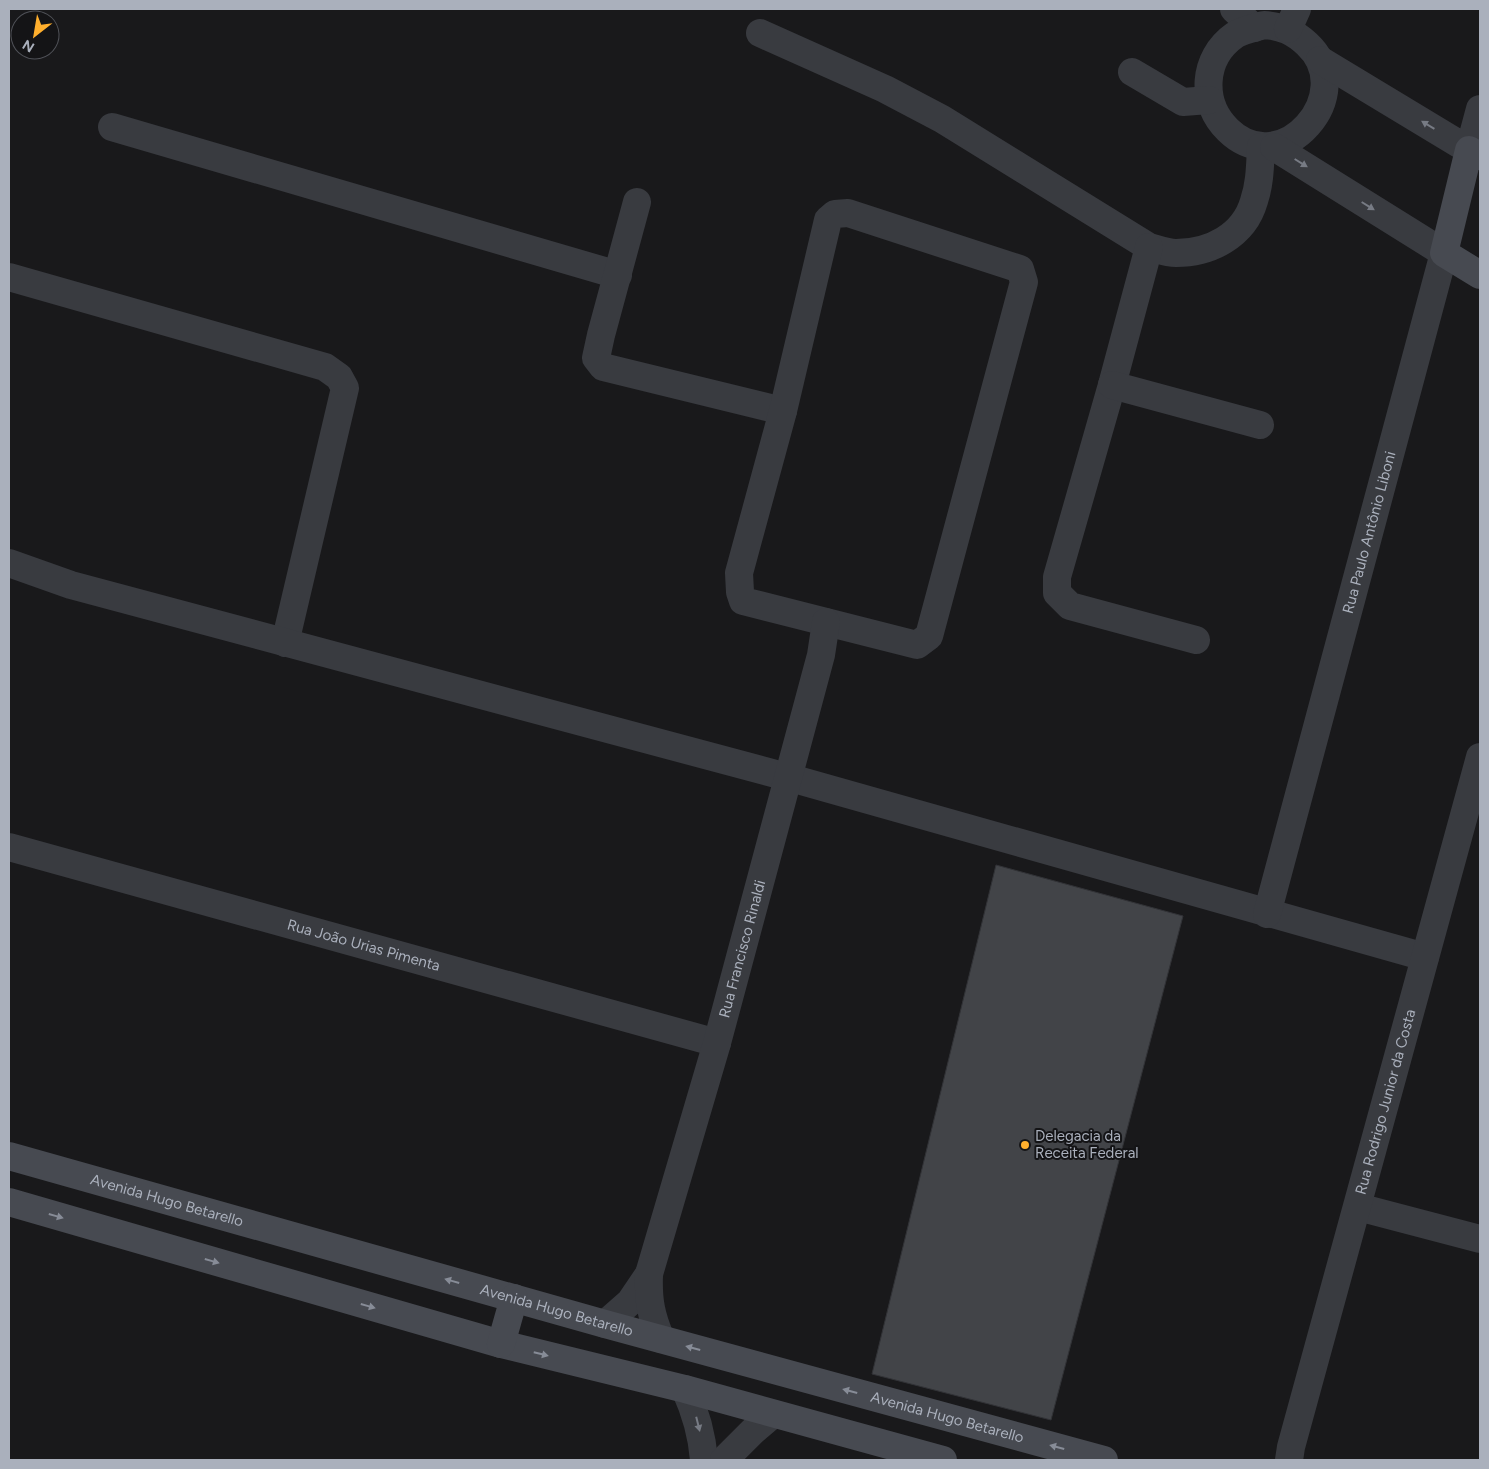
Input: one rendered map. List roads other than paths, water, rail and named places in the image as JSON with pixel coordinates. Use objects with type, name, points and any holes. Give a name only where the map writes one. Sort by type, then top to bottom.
[{"type":"street","points":[[1234,9],[1254,28]]},
{"type":"street","points":[[1268,147],[1293,138],[1310,124],[1322,104],[1326,80],[1320,60],[1293,19],[1276,26],[1264,25],[1236,35],[1222,47],[1212,63],[1207,81],[1209,100],[1216,117],[1228,131],[1245,141],[1268,147],[1480,275]]},
{"type":"street","points":[[760,33],[885,89],[942,119],[1149,247],[1174,253],[1215,246],[1232,236],[1244,221],[1254,203],[1268,147]]},
{"type":"street","points":[[1320,60],[1475,153],[1480,109]]},
{"type":"street","points":[[1132,72],[1183,102],[1209,100]]},
{"type":"street","points":[[112,127],[618,275]]},
{"type":"street","name":"Rua Paulo Antônio Liboni","points":[[1267,914],[1444,253],[1475,153]]},
{"type":"street","points":[[636,202],[596,358],[604,367],[782,411]]},
{"type":"street","points":[[848,213],[1020,269],[1024,282],[929,636],[917,645],[826,622],[743,601],[740,592],[739,573],[782,411],[828,220],[836,214],[848,213]]},
{"type":"street","points":[[1149,247],[1057,577],[1057,593],[1070,606],[1196,640]]},
{"type":"street","points":[[9,277],[325,368],[340,378],[345,388],[285,642]]},
{"type":"street","points":[[1112,385],[1260,425]]},
{"type":"street","points":[[9,563],[71,585],[787,777],[1267,914],[1425,957]]},
{"type":"street","name":"Rua Francisco Rinaldi","points":[[605,1324],[630,1302],[649,1274],[717,1043],[821,655],[826,622]]},
{"type":"street","name":"Rua Rodrigo Junior da Costa","points":[[1288,1456],[1358,1207],[1480,757]]},
{"type":"street","name":"Rua João Urias Pimenta","points":[[9,847],[717,1043]]},
{"type":"street","name":"Avenida Hugo Betarello","points":[[9,1156],[605,1324],[1104,1460]]},
{"type":"street","points":[[9,1202],[501,1344],[684,1389],[944,1460]]},
{"type":"street","points":[[1358,1207],[1480,1239]]},
{"type":"street","name":"Rua Francisco Rinaldi","points":[[649,1274],[650,1308],[661,1339]]},
{"type":"street","points":[[501,1344],[514,1298]]},
{"type":"street","points":[[684,1389],[696,1413],[702,1438],[704,1460]]},
{"type":"street","points":[[724,1460],[773,1414]]},
{"type":"place","name":"Delegacia da Receita Federal","points":[[1025,1145]]}]
